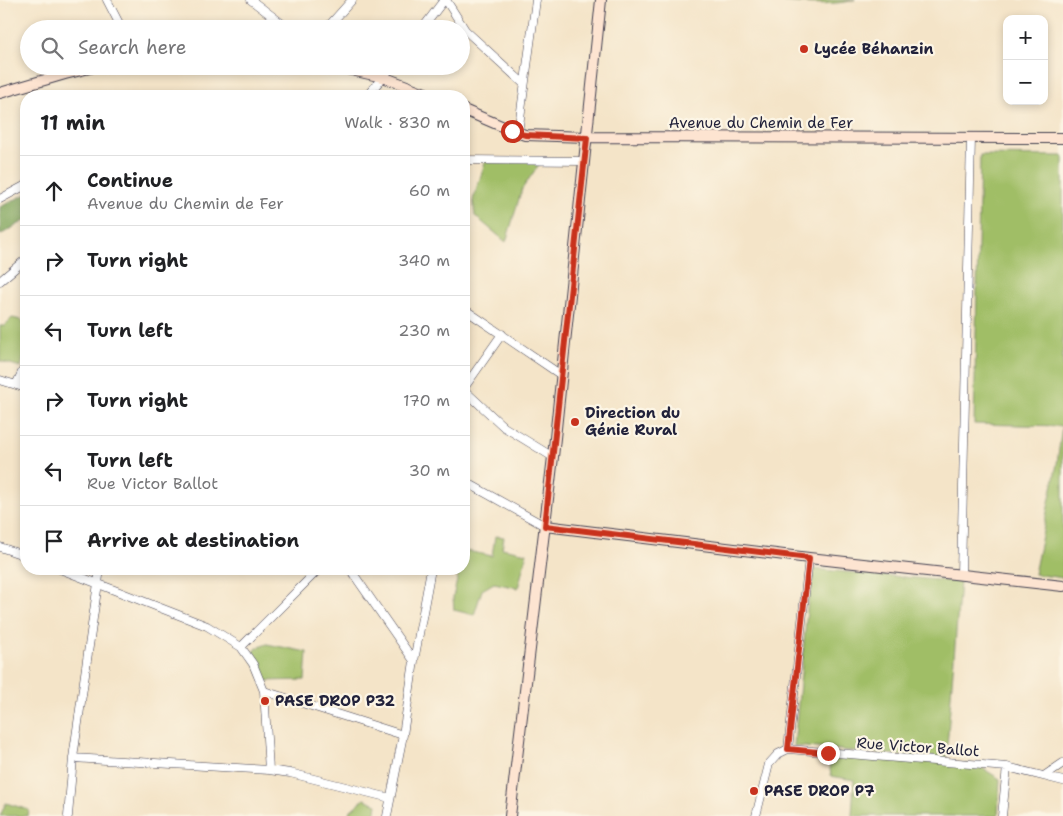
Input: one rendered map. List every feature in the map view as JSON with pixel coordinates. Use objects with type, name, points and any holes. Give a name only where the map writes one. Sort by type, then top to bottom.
[{"type":"street","points":[[107,0],[117,20]]},
{"type":"street","points":[[251,0],[277,20]]},
{"type":"street","points":[[334,20],[352,0]]},
{"type":"street","points":[[429,20],[445,0],[458,20]]},
{"type":"street","points":[[518,133],[536,0]]},
{"type":"street","points":[[510,816],[553,457],[601,0]]},
{"type":"street","points":[[470,35],[524,84]]},
{"type":"street","points":[[0,93],[60,75]]},
{"type":"street","points":[[374,75],[417,90]]},
{"type":"street","points":[[372,90],[383,77]]},
{"type":"street","name":"Avenue du Chemin de Fer","points":[[470,113],[525,135],[587,138],[1063,138]]},
{"type":"street","points":[[961,574],[971,138]]},
{"type":"street","points":[[470,160],[584,161]]},
{"type":"street","points":[[0,199],[20,188]]},
{"type":"street","points":[[0,281],[20,264]]},
{"type":"street","points":[[470,313],[561,375]]},
{"type":"street","points":[[470,380],[502,334]]},
{"type":"street","points":[[16,384],[20,376]]},
{"type":"street","points":[[0,380],[20,386]]},
{"type":"street","points":[[470,395],[504,427],[553,457]]},
{"type":"street","points":[[470,484],[545,526],[1063,586]]},
{"type":"street","points":[[0,547],[20,554]]},
{"type":"street","points":[[756,816],[769,764],[773,758],[788,749],[809,558]]},
{"type":"street","points":[[76,575],[208,626],[241,647],[253,664],[264,690],[269,770]]},
{"type":"street","points":[[68,816],[73,758],[87,649],[99,575]]},
{"type":"street","points":[[241,647],[313,575]]},
{"type":"street","points":[[354,575],[414,661]]},
{"type":"street","points":[[387,816],[403,735],[430,575]]},
{"type":"street","points":[[264,690],[403,735]]},
{"type":"street","name":"Rue Victor Ballot","points":[[788,749],[1007,767],[1063,781]]},
{"type":"street","points":[[73,758],[269,770],[290,773],[390,798]]},
{"type":"street","points":[[1044,776],[1063,763]]},
{"type":"street","points":[[1002,816],[1007,767]]},
{"type":"green space","points":[[769,0],[855,0],[812,4]]},
{"type":"green space","points":[[980,155],[1063,156],[1063,578],[1034,574],[1057,464],[1062,426],[974,424]]},
{"type":"green space","points":[[486,160],[542,160],[522,189],[506,242],[475,216],[473,200]]},
{"type":"green space","points":[[20,197],[20,223],[0,235],[0,207]]},
{"type":"green space","points":[[12,318],[20,320],[20,367],[0,361],[0,326],[4,326]]},
{"type":"green space","points":[[495,536],[504,537],[502,548],[527,553],[518,588],[494,583],[482,590],[474,615],[454,610],[453,597],[458,575],[470,575],[470,552],[492,556]]},
{"type":"green space","points":[[811,569],[960,582],[946,759],[794,746]]},
{"type":"green space","points":[[267,644],[307,652],[305,680],[263,681],[251,656],[257,648]]},
{"type":"green space","points":[[828,753],[977,765],[1000,779],[998,816],[852,816],[854,780],[831,776]]},
{"type":"green space","points":[[364,799],[377,804],[375,816],[348,816],[350,811]]},
{"type":"green space","points":[[6,803],[29,810],[28,816],[0,816]]},
{"type":"place","name":"Lycée Béhanzin","points":[[804,49]]},
{"type":"place","name":"Direction du Génie Rural","points":[[575,422]]},
{"type":"place","name":"PASE DROP P32","points":[[265,701]]},
{"type":"place","name":"PASE DROP P7","points":[[754,791]]},
{"type":"route","points":[[512,131],[525,135],[587,138],[545,526],[809,558],[788,749],[828,753]]}]
